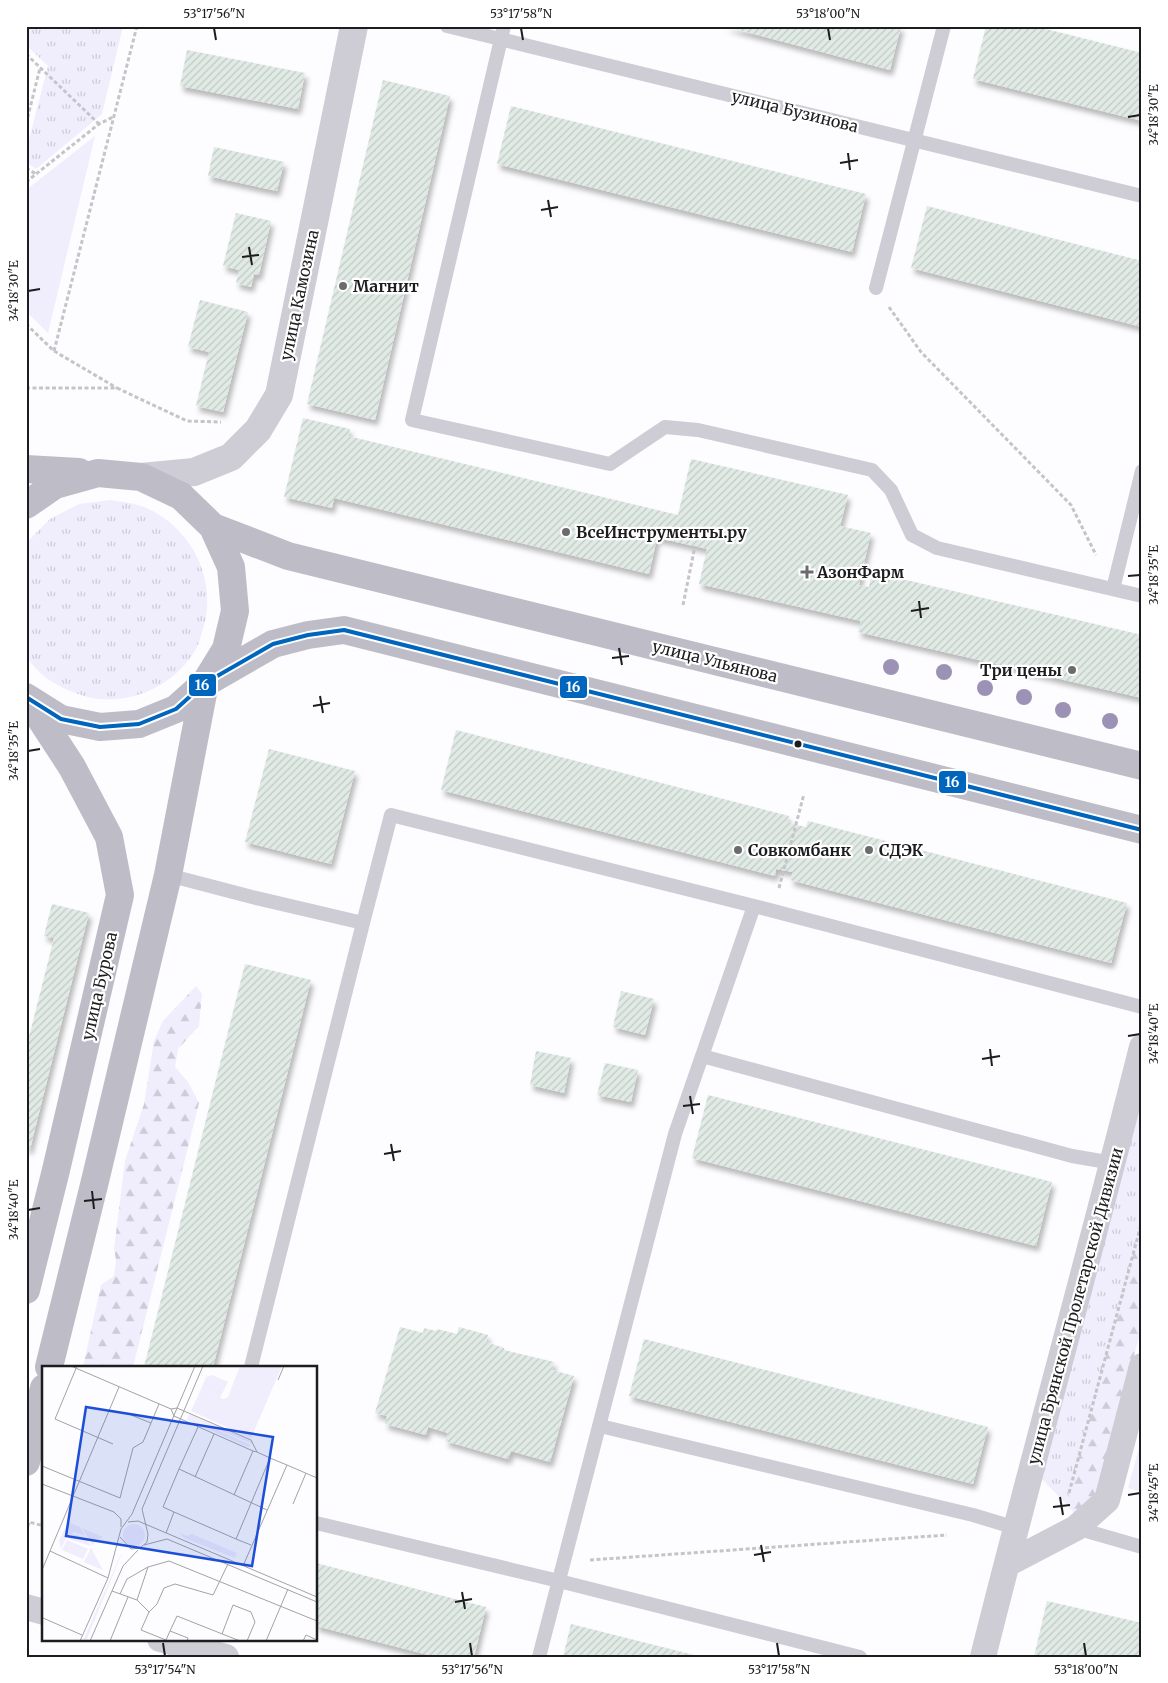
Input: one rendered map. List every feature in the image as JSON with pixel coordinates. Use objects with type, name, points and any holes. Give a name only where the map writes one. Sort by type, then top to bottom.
[{"type":"main road","points":[[26,469],[141,477],[181,496],[213,527],[231,567],[235,611],[226,650],[205,683],[168,875],[49,1366]]},
{"type":"main road","points":[[26,505],[55,485],[98,473]]},
{"type":"main road","name":"улица Ульянова","points":[[213,527],[288,556],[1142,766]]},
{"type":"main road","points":[[27,698],[61,719],[100,727],[139,724],[176,709],[205,683],[273,644],[308,635],[344,630],[1142,830]]},
{"type":"main road","name":"улица Бурова","points":[[26,1290],[120,895],[109,837],[72,766],[27,698]]},
{"type":"main road","points":[[26,1462],[42,1396]]},
{"type":"street","name":"улица Камозина","points":[[141,477],[194,472],[231,457],[258,430],[279,395],[354,26]]},
{"type":"street","name":"улица Брянской Пролетарской Дивизии","points":[[984,1657],[1006,1564],[1142,1047]]},
{"type":"street","points":[[1006,1564],[1066,1533],[1107,1500],[1142,1366]]},
{"type":"street","points":[[26,1607],[42,1611]]},
{"type":"street","points":[[176,1641],[226,1657]]},
{"type":"lane","name":"улица Бузинова","points":[[447,26],[502,33],[915,140],[1142,196]]},
{"type":"lane","points":[[876,288],[944,26]]},
{"type":"lane","points":[[502,33],[412,420],[610,464],[665,427],[698,430],[872,470],[890,490],[912,535],[937,548],[1142,596]]},
{"type":"lane","points":[[1113,589],[1142,472]]},
{"type":"lane","points":[[251,1366],[391,815],[754,906],[1142,1007]]},
{"type":"lane","points":[[168,875],[252,898],[363,923]]},
{"type":"lane","points":[[538,1657],[675,1134],[754,906]]},
{"type":"lane","points":[[702,1056],[1072,1156],[1113,1163]]},
{"type":"lane","points":[[600,1426],[973,1515],[1016,1528]]},
{"type":"lane","points":[[318,1524],[559,1581],[860,1657]]},
{"type":"lane","points":[[1066,1533],[1142,1547]]},
{"type":"path","points":[[54,351],[137,26]]},
{"type":"path","points":[[26,54],[99,124]]},
{"type":"path","points":[[26,124],[40,67]]},
{"type":"path","points":[[26,182],[99,124],[114,117]]},
{"type":"path","points":[[26,168],[36,174]]},
{"type":"path","points":[[876,288],[920,352],[1071,505],[1113,589]]},
{"type":"path","points":[[26,324],[54,351],[117,388],[187,421],[227,422]]},
{"type":"path","points":[[26,388],[117,388]]},
{"type":"path","points":[[683,605],[695,546]]},
{"type":"path","points":[[773,911],[804,794]]},
{"type":"path","points":[[1066,1533],[1142,1221]]},
{"type":"path","points":[[26,1533],[28,1522],[42,1526]]},
{"type":"path","points":[[564,1562],[948,1535]]},
{"type":"green space","points":[[26,26],[123,26],[102,114],[36,169],[26,162],[26,151],[48,66],[26,45]]},
{"type":"green space","points":[[95,136],[48,333],[26,311],[26,190]]},
{"type":"green space","points":[[111,500],[144,507],[161,516],[188,541],[204,574],[207,592],[207,611],[198,645],[187,662],[174,675],[160,685],[126,698],[90,698],[59,686],[46,678],[26,655],[27,542],[50,519],[79,504]]},
{"type":"green space","points":[[196,986],[202,994],[199,1026],[178,1049],[175,1067],[188,1082],[199,1103],[133,1366],[83,1366],[101,1285],[114,1276],[116,1260],[114,1249],[125,1161],[144,1104],[154,1041],[163,1021]]},
{"type":"green space","points":[[1142,1096],[1142,1221],[1066,1504],[1039,1476]]},
{"type":"green space","points":[[1142,1221],[1142,1326],[1097,1495],[1076,1515],[1066,1504]]},
{"type":"green space","points":[[1142,1437],[1142,1492],[1128,1488]]},
{"type":"building","points":[[724,26],[901,26],[890,70]]},
{"type":"building","points":[[986,26],[1034,26],[1142,53],[1142,121],[973,79]]},
{"type":"building","points":[[187,50],[305,73],[298,109],[180,86]]},
{"type":"building","points":[[383,80],[450,96],[375,420],[307,404]]},
{"type":"building","points":[[511,106],[866,194],[852,252],[497,164]]},
{"type":"building","points":[[214,147],[284,162],[277,191],[208,176]]},
{"type":"building","points":[[927,206],[1142,261],[1142,327],[911,268]]},
{"type":"building","points":[[236,213],[271,221],[259,275],[254,274],[251,287],[236,283],[239,270],[223,266]]},
{"type":"building","points":[[200,300],[248,312],[223,412],[196,406],[209,352],[188,347]]},
{"type":"building","points":[[303,418],[350,429],[348,436],[678,515],[691,459],[848,495],[840,526],[871,533],[859,585],[869,587],[872,572],[1142,635],[1142,698],[858,632],[861,621],[699,584],[707,549],[657,538],[649,574],[334,498],[332,508],[284,497]]},
{"type":"building","points":[[456,730],[789,816],[787,822],[796,825],[806,827],[808,821],[1127,903],[1111,963],[790,880],[793,872],[776,869],[775,876],[441,790]]},
{"type":"building","points":[[269,749],[355,771],[331,864],[245,842]]},
{"type":"building","points":[[52,904],[89,913],[30,1149],[26,1148],[26,1049],[54,938],[44,936]]},
{"type":"building","points":[[245,964],[311,980],[213,1366],[144,1366]]},
{"type":"building","points":[[621,991],[654,999],[645,1035],[613,1027]]},
{"type":"building","points":[[536,1051],[571,1058],[564,1093],[530,1085]]},
{"type":"building","points":[[605,1063],[638,1070],[631,1102],[597,1095]]},
{"type":"building","points":[[708,1095],[1052,1182],[1036,1246],[692,1158]]},
{"type":"building","points":[[400,1327],[423,1333],[424,1328],[457,1334],[459,1327],[488,1335],[486,1342],[504,1348],[504,1350],[554,1362],[552,1370],[574,1376],[550,1462],[511,1451],[508,1459],[445,1441],[448,1433],[428,1427],[426,1435],[385,1424],[387,1416],[375,1413]]},
{"type":"building","points":[[644,1339],[988,1427],[973,1484],[629,1396]]},
{"type":"building","points":[[318,1564],[486,1607],[474,1657],[436,1657],[318,1627]]},
{"type":"building","points":[[1047,1601],[1142,1623],[1142,1657],[1034,1657]]},
{"type":"building","points":[[571,1624],[698,1656],[698,1657],[563,1657]]},
{"type":"transit line","name":"16","points":[[26,697],[61,719],[100,727],[139,724],[176,709],[205,683],[273,644],[308,635],[344,630],[1142,830]]},
{"type":"place","name":"Магнит","points":[[343,286]]},
{"type":"place","name":"ВсеИнструменты.ру","points":[[566,532]]},
{"type":"place","name":"АзонФарм","points":[[807,572]]},
{"type":"place","name":"Три цены","points":[[1072,670]]},
{"type":"place","name":"Совкомбанк","points":[[738,850]]},
{"type":"place","name":"СДЭК","points":[[869,850]]}]
